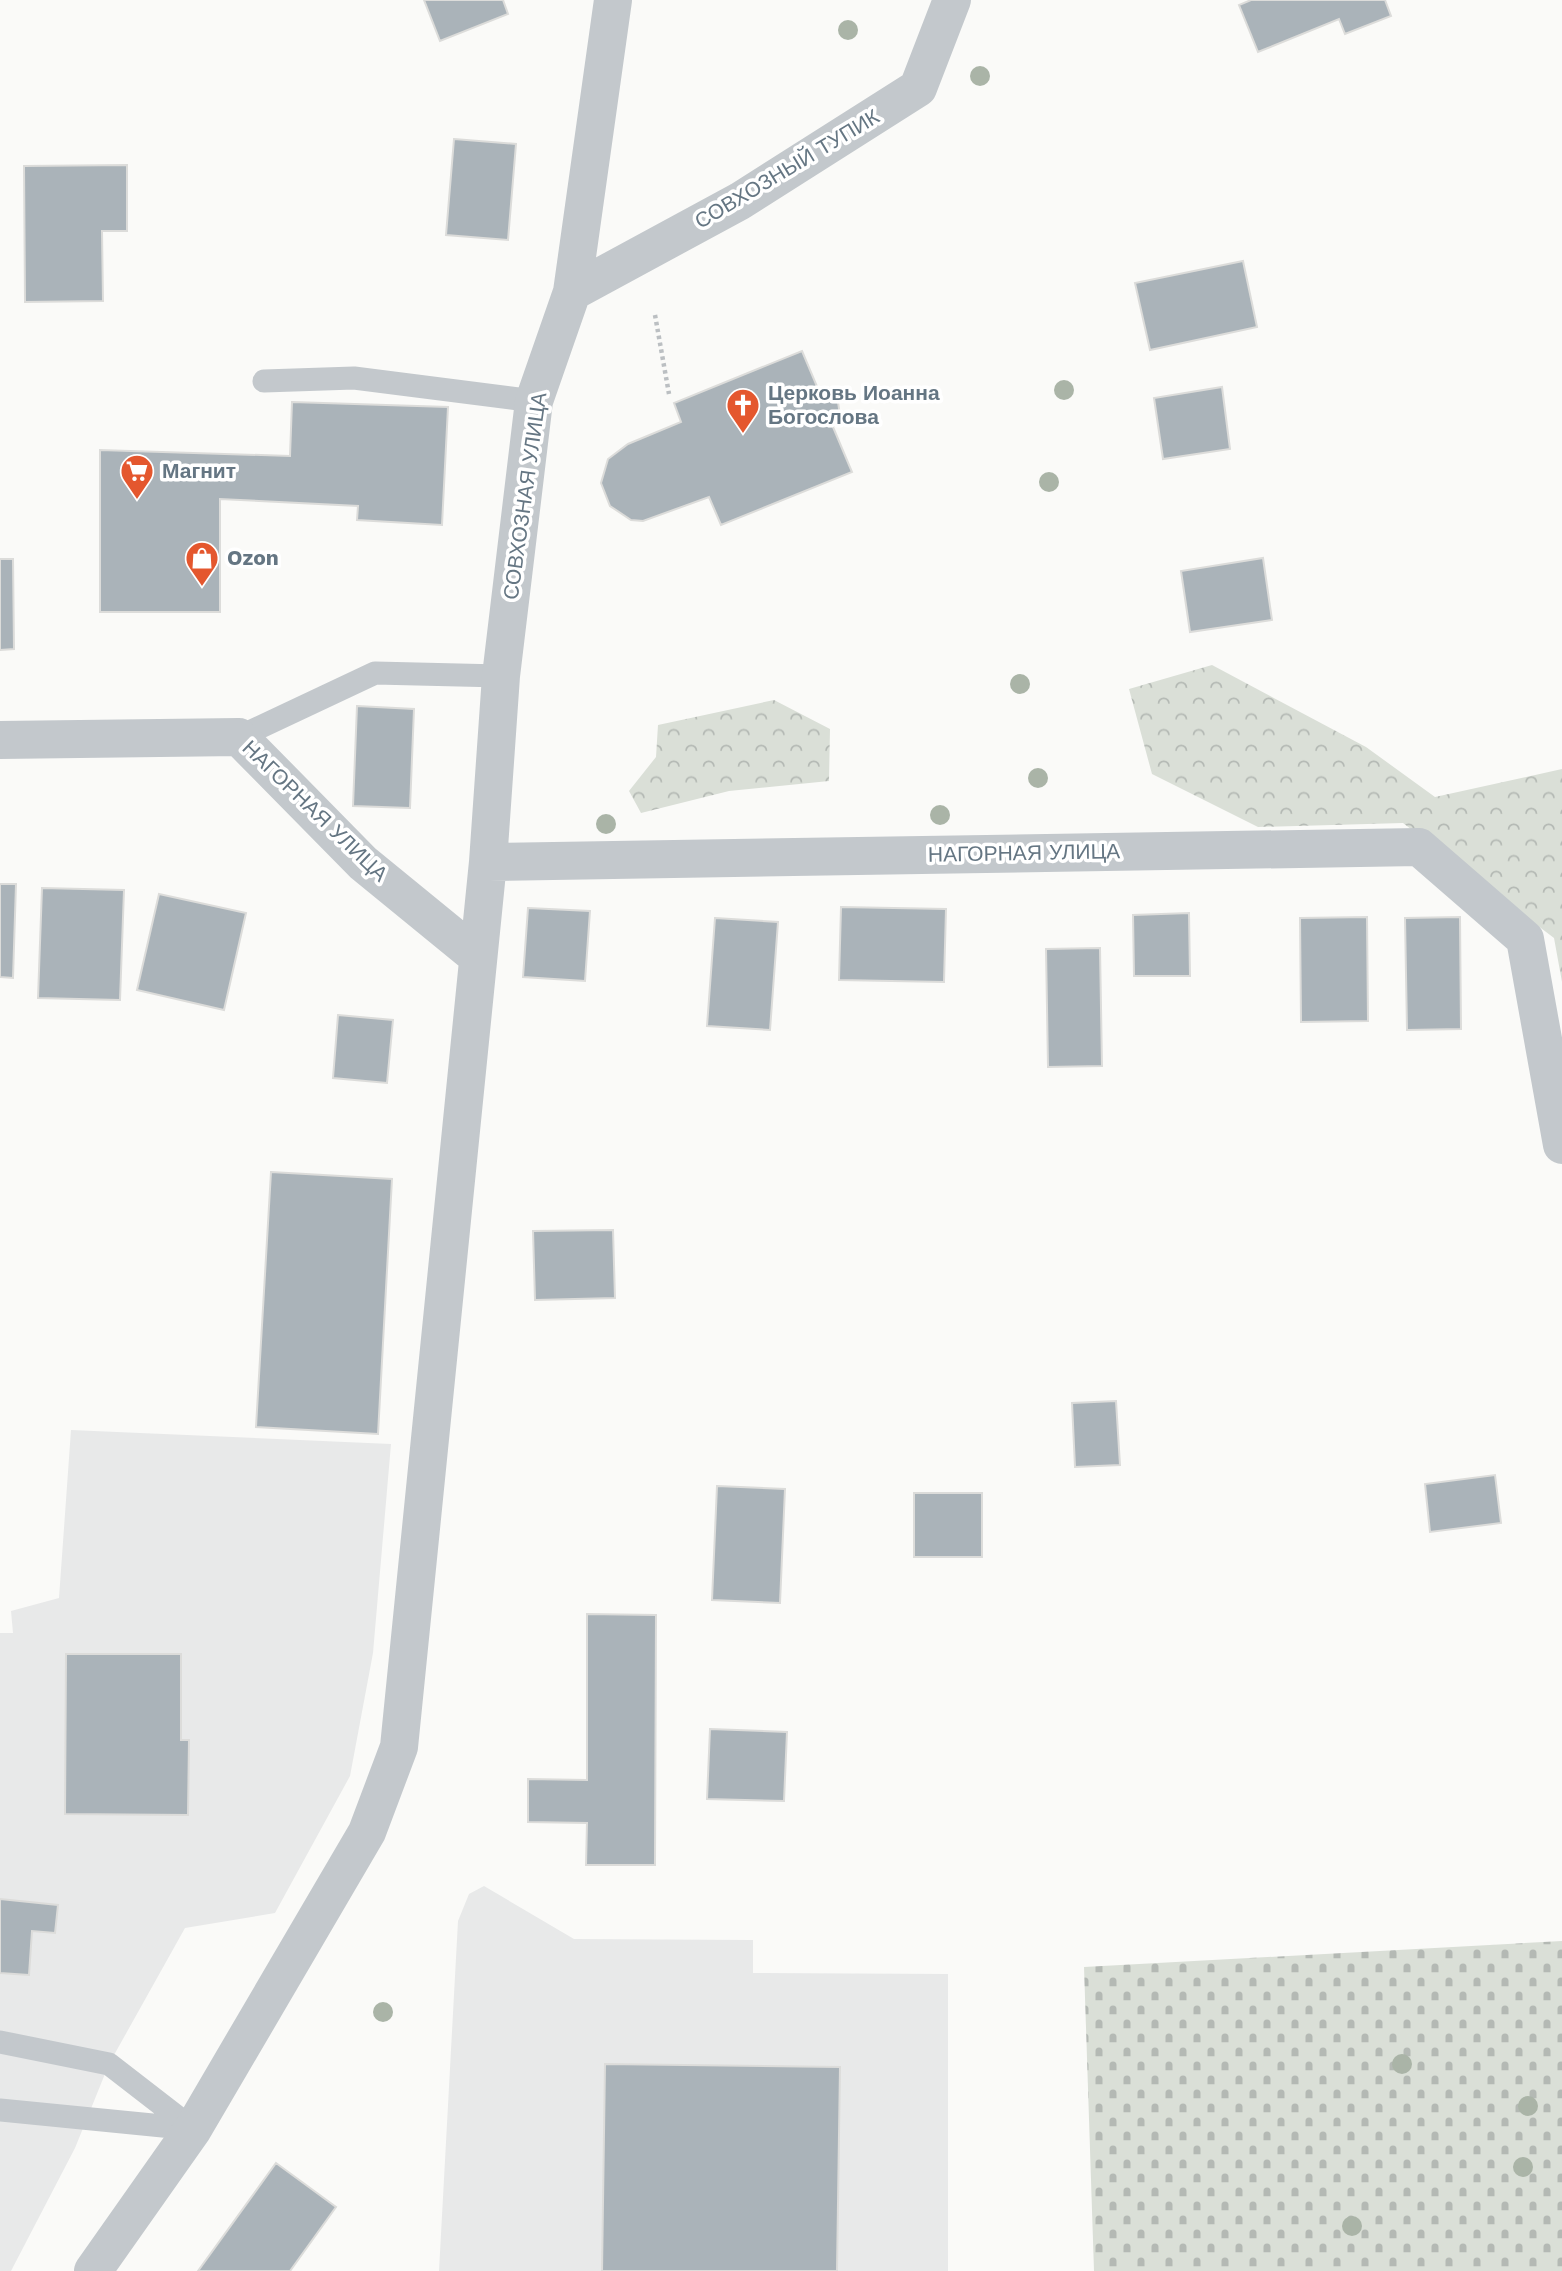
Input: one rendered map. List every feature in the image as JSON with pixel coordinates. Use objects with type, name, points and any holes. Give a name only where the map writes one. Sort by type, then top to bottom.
[{"type":"street","name":"СОВХОЗНАЯ УЛИЦА","points":[[93,2271],[193,2129],[367,1832],[399,1747],[488,862],[501,676],[534,401],[572,292],[613,0]]},
{"type":"street","name":"СОВХОЗНЫЙ ТУПИК","points":[[572,292],[740,201],[918,88],[952,0]]},
{"type":"street","name":"НАГОРНАЯ УЛИЦА","points":[[0,740],[239,737],[363,863],[478,957]]},
{"type":"street","name":"НАГОРНАЯ УЛИЦА","points":[[488,862],[1419,847],[1525,939],[1562,1145]]},
{"type":"lane","points":[[264,381],[354,378],[534,401]]},
{"type":"lane","points":[[239,737],[375,673],[501,676]]},
{"type":"lane","points":[[0,2042],[109,2064],[193,2129]]},
{"type":"lane","points":[[0,2110],[193,2129]]},
{"type":"path","points":[[655,315],[669,394]]},
{"type":"shaded area","points":[[71,1430],[391,1444],[373,1653],[350,1776],[275,1913],[185,1928],[109,2064],[75,2148],[11,2271],[0,2271],[0,1633],[13,1633],[11,1611],[59,1598]]},
{"type":"shaded area","points":[[484,1886],[574,1939],[753,1940],[753,1973],[948,1974],[948,2271],[439,2271],[458,1921],[469,1894]]},
{"type":"green space","points":[[1212,665],[1366,747],[1435,797],[1562,769],[1562,982],[1554,938],[1403,823],[1258,827],[1152,774],[1129,689]]},
{"type":"green space","points":[[774,700],[830,729],[829,781],[729,791],[641,813],[629,791],[656,757],[658,725]]},
{"type":"green space","points":[[1562,1941],[1562,2271],[1094,2271],[1084,1967]]},
{"type":"building","points":[[424,0],[503,0],[508,14],[440,41]]},
{"type":"building","points":[[1251,0],[1385,0],[1391,16],[1345,34],[1339,19],[1258,52],[1239,5]]},
{"type":"building","points":[[454,139],[516,144],[508,240],[446,235]]},
{"type":"building","points":[[127,165],[127,231],[102,231],[103,301],[25,302],[24,166]]},
{"type":"building","points":[[1243,261],[1257,327],[1150,350],[1135,283]]},
{"type":"building","name":"Церковь Иоанна Богослова","points":[[802,351],[818,389],[831,392],[838,402],[840,415],[833,427],[852,472],[721,525],[709,497],[643,521],[631,520],[610,506],[601,483],[608,459],[628,444],[681,422],[674,403]]},
{"type":"building","points":[[1222,387],[1230,449],[1163,459],[1154,398]]},
{"type":"building","points":[[292,402],[448,407],[442,525],[357,520],[358,506],[220,499],[220,612],[100,612],[100,450],[290,456]]},
{"type":"building","points":[[1263,558],[1272,620],[1190,632],[1181,571]]},
{"type":"building","points":[[0,559],[13,559],[14,649],[0,650]]},
{"type":"building","points":[[357,706],[414,709],[410,808],[353,806]]},
{"type":"building","points":[[0,884],[16,884],[13,978],[0,977]]},
{"type":"building","points":[[42,888],[124,890],[120,1000],[38,998]]},
{"type":"building","points":[[159,894],[246,913],[224,1010],[137,990]]},
{"type":"building","points":[[841,907],[946,909],[944,982],[839,980]]},
{"type":"building","points":[[528,908],[590,911],[585,981],[523,977]]},
{"type":"building","points":[[1189,913],[1190,976],[1134,976],[1133,915]]},
{"type":"building","points":[[1367,917],[1368,1021],[1301,1022],[1300,918]]},
{"type":"building","points":[[1460,917],[1461,1029],[1407,1030],[1405,918]]},
{"type":"building","points":[[715,918],[778,922],[770,1030],[707,1026]]},
{"type":"building","points":[[1100,948],[1102,1066],[1048,1067],[1046,949]]},
{"type":"building","points":[[338,1015],[393,1020],[387,1083],[333,1078]]},
{"type":"building","points":[[271,1172],[392,1179],[378,1434],[256,1427]]},
{"type":"building","points":[[613,1230],[615,1298],[535,1300],[533,1231]]},
{"type":"building","points":[[1116,1401],[1120,1465],[1075,1467],[1072,1403]]},
{"type":"building","points":[[1495,1475],[1501,1523],[1430,1532],[1425,1484]]},
{"type":"building","points":[[717,1486],[785,1489],[780,1603],[712,1600]]},
{"type":"building","points":[[914,1493],[982,1493],[982,1557],[914,1557]]},
{"type":"building","points":[[587,1614],[656,1615],[655,1865],[586,1865],[587,1823],[528,1822],[528,1779],[587,1780]]},
{"type":"building","points":[[66,1654],[181,1654],[181,1740],[189,1740],[188,1815],[65,1814]]},
{"type":"building","points":[[710,1729],[787,1732],[784,1801],[707,1799]]},
{"type":"building","points":[[0,1899],[58,1905],[55,1933],[32,1931],[29,1975],[0,1973]]},
{"type":"building","points":[[605,2064],[840,2067],[837,2271],[602,2271]]},
{"type":"building","points":[[276,2163],[336,2207],[290,2271],[198,2271]]},
{"type":"place","name":"Церковь Иоанна Богослова","points":[[743,435]]},
{"type":"place","name":"Магнит","points":[[137,501]]},
{"type":"place","name":"Ozon","points":[[202,588]]}]
